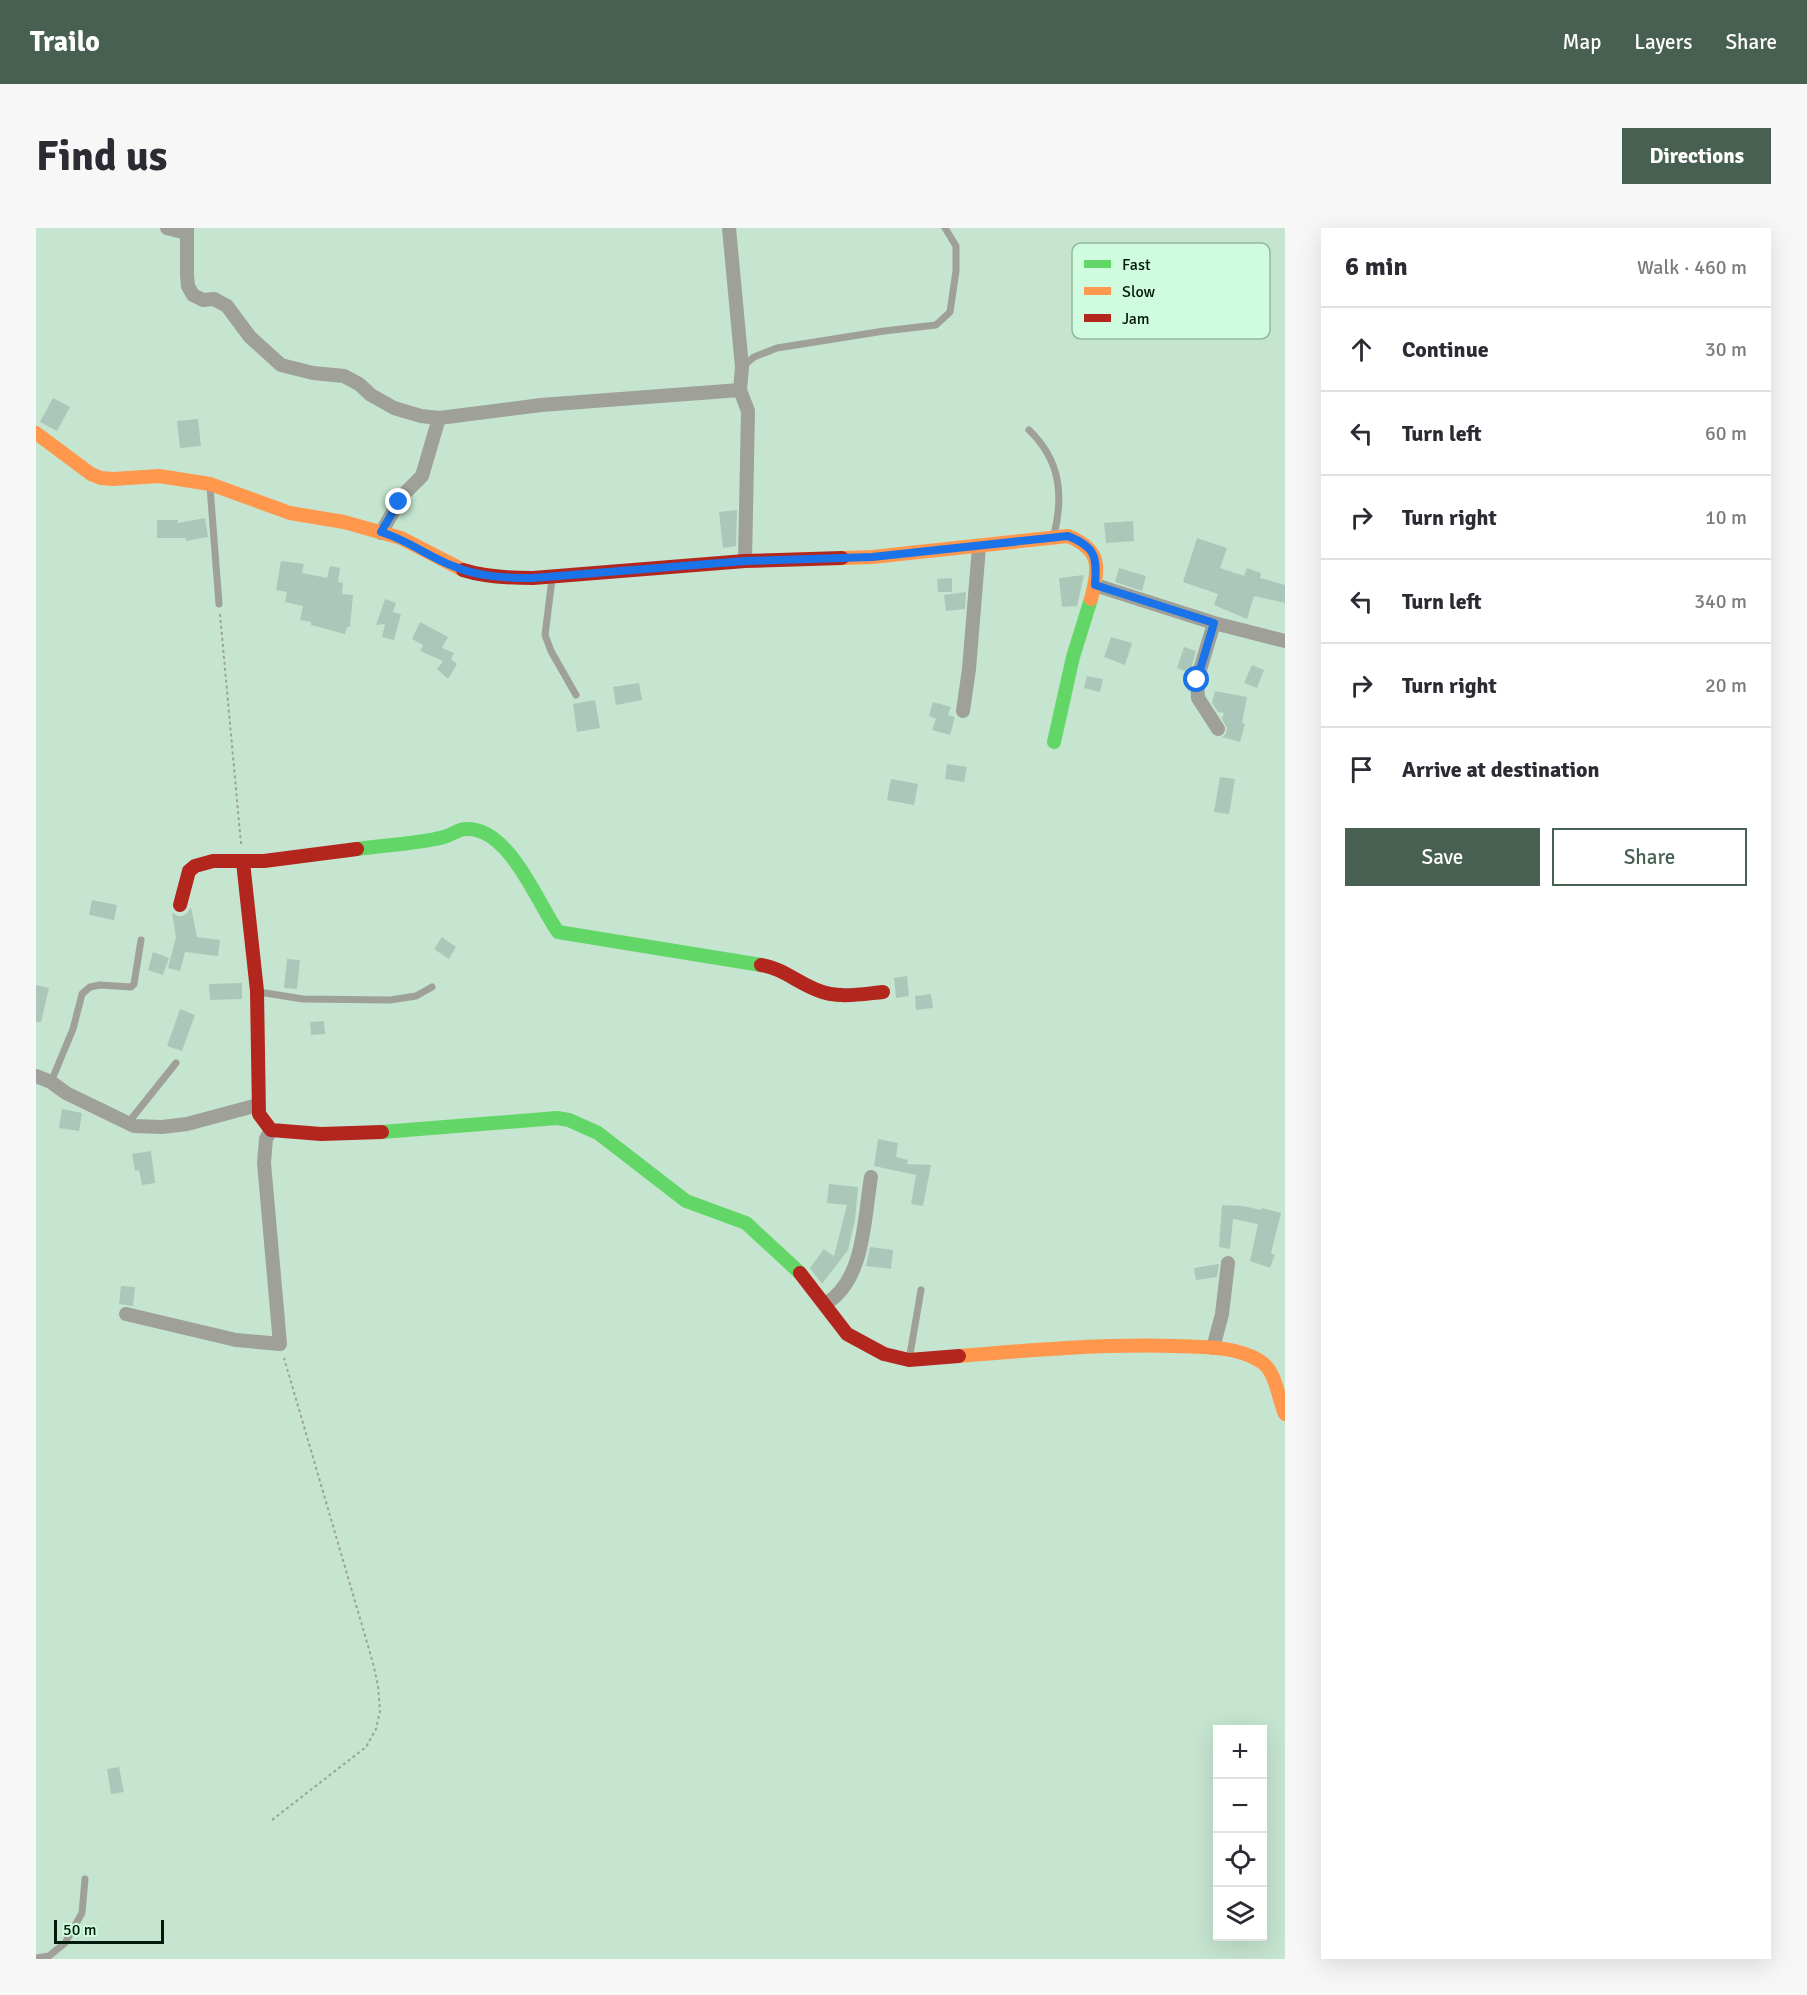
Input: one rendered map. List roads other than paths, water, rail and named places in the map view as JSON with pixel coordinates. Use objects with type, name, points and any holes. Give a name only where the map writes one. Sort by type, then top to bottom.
[{"type":"street","points":[[167,228],[187,231],[188,286],[193,295],[203,300],[214,299],[227,306],[250,337],[281,364],[313,373],[344,376],[394,408],[421,416],[439,418],[541,405],[740,390]]},
{"type":"street","points":[[729,228],[742,367],[740,390],[748,411],[749,469],[745,561]]},
{"type":"street","points":[[381,532],[402,496],[422,476],[439,418]]},
{"type":"street","points":[[36,433],[82,468],[101,478],[159,476],[210,484],[290,513],[344,522],[401,538],[446,563],[476,574],[509,578],[745,561],[872,557],[1068,536],[1089,547],[1095,555],[1095,585],[1073,657],[1054,742]]},
{"type":"street","points":[[963,711],[969,669],[979,547]]},
{"type":"street","points":[[1095,585],[1214,623],[1285,641]]},
{"type":"street","points":[[1214,623],[1197,680],[1198,698],[1218,729]]},
{"type":"street","points":[[180,905],[186,878],[195,866],[213,861],[264,861],[445,837],[465,829],[477,830],[496,839],[508,854],[558,932],[768,966],[793,976],[818,991],[846,995],[883,992]]},
{"type":"street","points":[[243,862],[257,991],[258,1106],[262,1120],[271,1130],[321,1134],[405,1131],[557,1118],[569,1120],[598,1133],[686,1201],[746,1223],[798,1271],[847,1334],[884,1354],[909,1360],[1125,1345],[1214,1348],[1243,1352],[1260,1360],[1270,1372],[1285,1414]]},
{"type":"street","points":[[36,1076],[128,1123],[144,1128],[187,1124],[258,1106]]},
{"type":"street","points":[[126,1314],[236,1340],[280,1344],[264,1163],[264,1148],[271,1130]]},
{"type":"street","points":[[825,1304],[835,1298],[846,1285],[857,1262],[871,1177]]},
{"type":"street","points":[[1214,1348],[1222,1314],[1228,1263]]},
{"type":"lane","points":[[742,367],[754,357],[777,348],[936,325],[950,312],[956,271],[956,246],[945,228]]},
{"type":"lane","points":[[1029,430],[1042,442],[1054,464],[1059,491],[1059,515],[1053,538]]},
{"type":"lane","points":[[210,484],[219,604]]},
{"type":"lane","points":[[552,576],[545,635],[576,695]]},
{"type":"lane","points":[[51,1082],[73,1029],[82,994],[90,987],[108,985],[131,987],[134,984],[141,940]]},
{"type":"lane","points":[[257,991],[303,999],[390,1000],[416,996],[432,987]]},
{"type":"lane","points":[[128,1123],[177,1063]]},
{"type":"lane","points":[[909,1360],[921,1290]]},
{"type":"lane","points":[[36,1958],[57,1952],[65,1943],[82,1913],[85,1880]]}]
